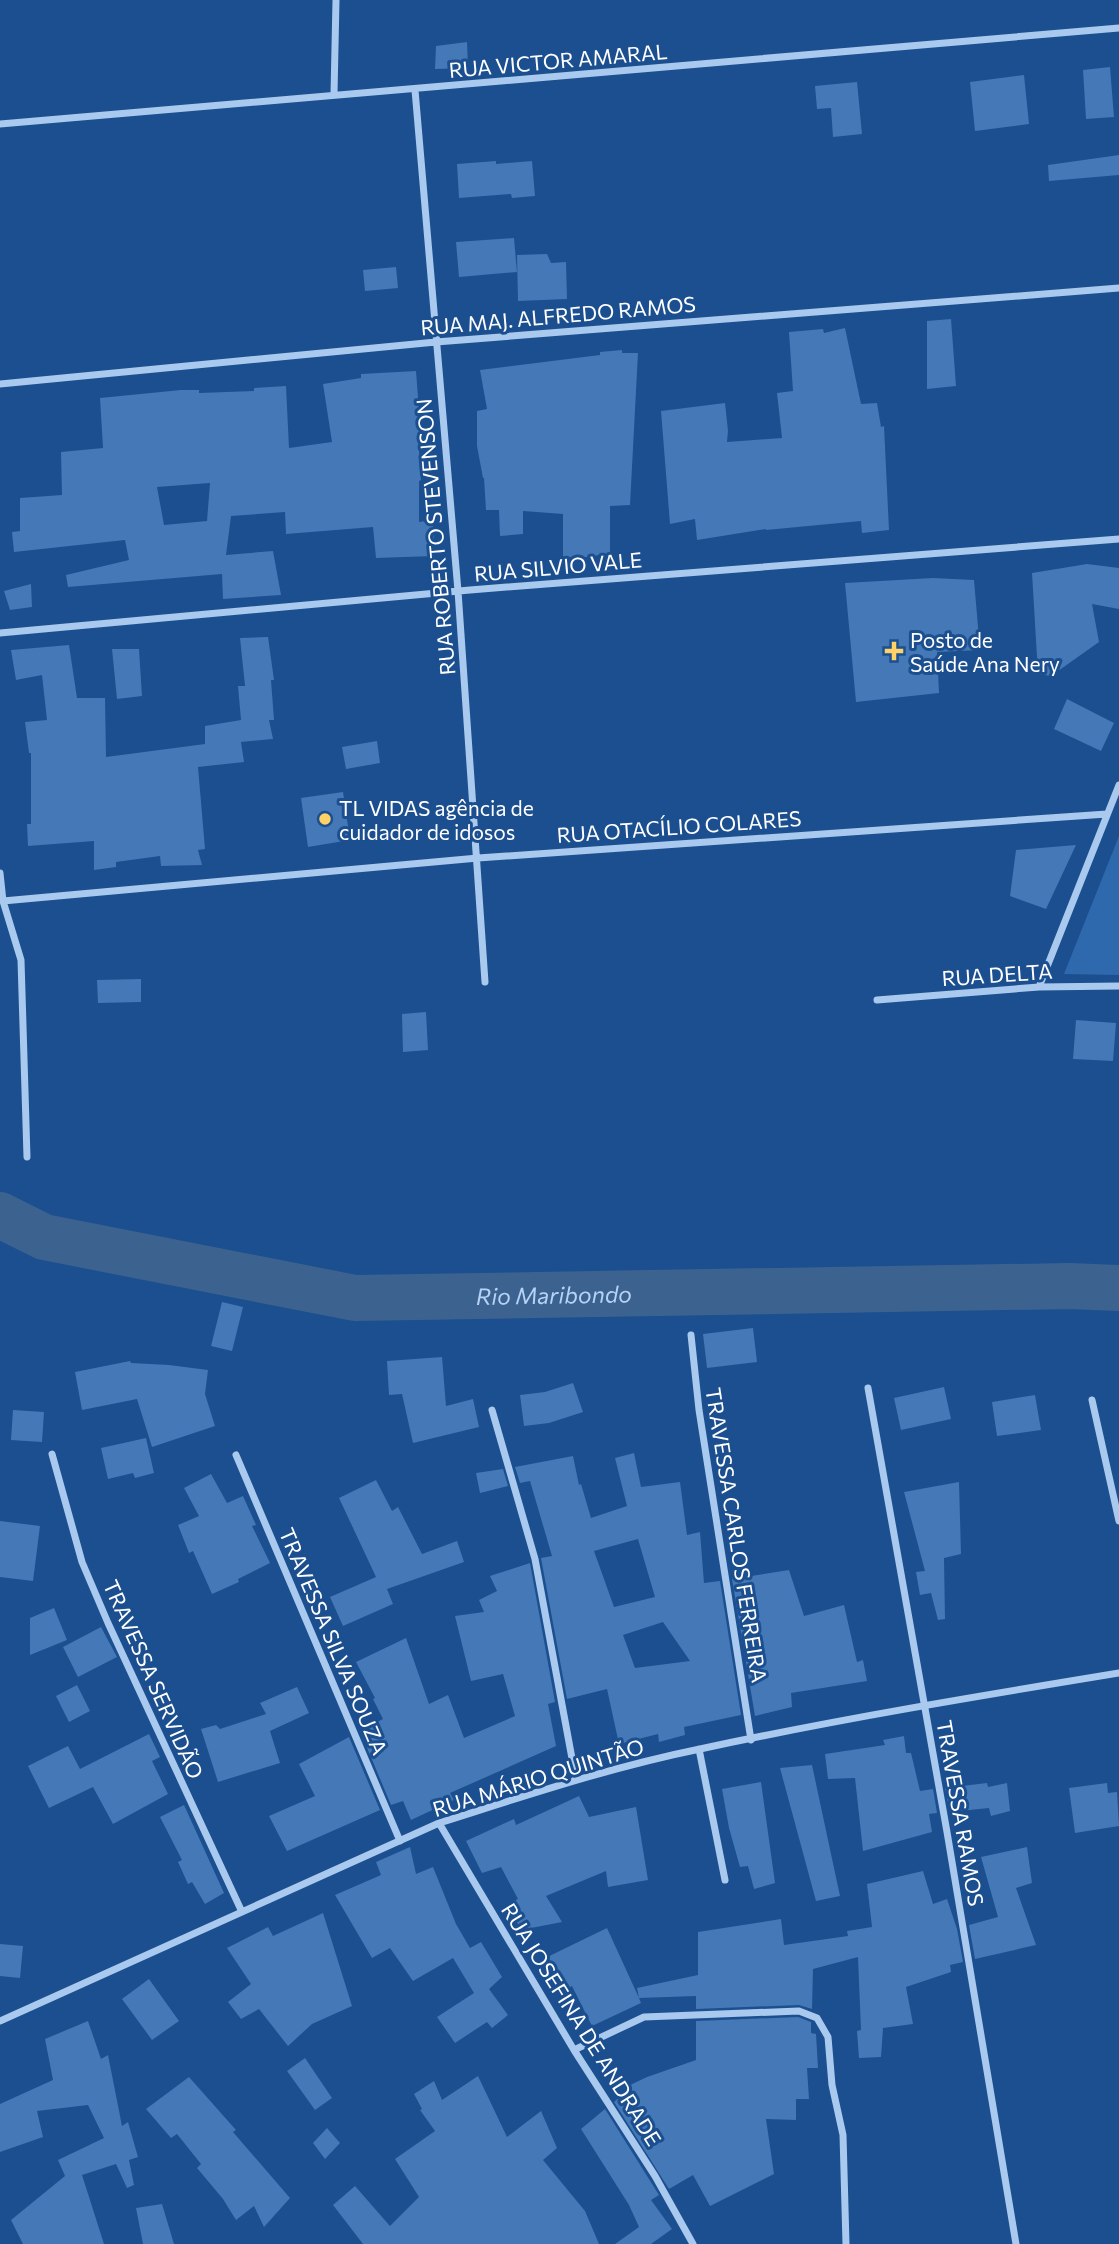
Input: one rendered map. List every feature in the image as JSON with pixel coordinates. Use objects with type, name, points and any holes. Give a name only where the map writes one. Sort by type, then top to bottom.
[{"type":"street","points":[[334,94],[337,0]]},
{"type":"street","name":"RUA VICTOR AMARAL","points":[[0,124],[1119,28]]},
{"type":"street","name":"RUA ROBERTO STEVENSON","points":[[415,90],[458,592],[485,982]]},
{"type":"street","name":"RUA MAJ. ALFREDO RAMOS","points":[[0,384],[436,341],[1119,288]]},
{"type":"street","name":"RUA SILVIO VALE","points":[[0,633],[458,592],[1119,539]]},
{"type":"street","points":[[1039,987],[1119,785]]},
{"type":"street","name":"RUA OTACÍLIO COLARES","points":[[3,901],[478,858],[1107,814]]},
{"type":"street","points":[[0,873],[3,901],[21,960],[27,1157]]},
{"type":"street","name":"RUA DELTA","points":[[877,1000],[1039,987],[1119,986]]},
{"type":"street","name":"TRAVESSA CARLOS FERREIRA","points":[[691,1335],[699,1410],[751,1740]]},
{"type":"street","name":"TRAVESSA RAMOS","points":[[868,1388],[947,1832],[1016,2244]]},
{"type":"street","points":[[1092,1401],[1119,1521]]},
{"type":"street","points":[[492,1410],[535,1559],[576,1780]]},
{"type":"street","name":"TRAVESSA SERVIDÃO","points":[[52,1454],[82,1562],[242,1912]]},
{"type":"street","name":"TRAVESSA SILVA SOUZA","points":[[236,1455],[400,1841]]},
{"type":"street","name":"RUA MÁRIO QUINTÃO","points":[[0,2021],[439,1823],[576,1780],[699,1749],[923,1705],[1119,1673]]},
{"type":"street","points":[[699,1749],[725,1880]]},
{"type":"street","name":"RUA JOSEFINA DE ANDRADE","points":[[439,1823],[574,2050],[655,2176],[693,2244]]},
{"type":"street","points":[[574,2050],[644,2017],[799,2011],[817,2018],[828,2037],[832,2085],[844,2135],[846,2244]]},
{"type":"shaded area","points":[[1119,836],[1119,975],[1064,974]]},
{"type":"building","points":[[467,42],[468,68],[435,69],[436,46]]},
{"type":"building","points":[[1110,67],[1114,117],[1086,119],[1083,70]]},
{"type":"building","points":[[1024,75],[1029,124],[975,131],[970,82]]},
{"type":"building","points":[[857,82],[862,134],[833,137],[831,108],[817,109],[815,86]]},
{"type":"building","points":[[1119,155],[1119,175],[1049,181],[1048,165]]},
{"type":"building","points":[[496,161],[496,164],[532,161],[535,196],[512,198],[511,194],[459,198],[457,164]]},
{"type":"building","points":[[514,238],[517,272],[459,277],[456,242]]},
{"type":"building","points":[[547,254],[551,263],[566,262],[567,299],[518,301],[517,255]]},
{"type":"building","points":[[396,267],[398,288],[365,291],[363,270]]},
{"type":"building","points":[[951,319],[956,386],[927,389],[927,321]]},
{"type":"building","points":[[845,328],[861,404],[877,403],[881,427],[884,426],[889,530],[862,533],[861,521],[766,529],[697,540],[695,519],[670,524],[661,411],[725,403],[727,442],[782,438],[777,393],[793,391],[789,332],[823,329],[824,333]]},
{"type":"building","points":[[622,350],[622,353],[638,353],[630,505],[610,506],[610,553],[563,557],[563,514],[523,511],[523,534],[500,536],[499,510],[486,510],[484,478],[477,446],[477,411],[487,409],[480,370]]},
{"type":"building","points":[[416,371],[421,437],[418,437],[421,480],[419,522],[433,520],[434,556],[376,558],[373,527],[286,534],[285,512],[231,516],[226,555],[273,551],[281,595],[223,599],[222,574],[68,587],[66,575],[129,560],[125,540],[14,552],[12,532],[20,531],[20,498],[62,495],[61,452],[103,448],[100,398],[181,390],[199,390],[199,393],[254,391],[254,388],[286,386],[289,448],[332,442],[323,384],[361,378],[361,374]],"holes":[[[210,483],[207,521],[164,525],[157,487]]]},
{"type":"building","points":[[1087,564],[1119,568],[1119,609],[1092,604],[1099,642],[1051,676],[1038,674],[1032,573]]},
{"type":"building","name":"Posto de Saúde Ana Nery","points":[[933,578],[974,580],[980,650],[937,652],[939,693],[856,702],[845,583]]},
{"type":"building","points":[[31,584],[32,607],[10,610],[4,591]]},
{"type":"building","points":[[268,637],[274,680],[271,680],[274,720],[269,720],[273,739],[241,742],[244,762],[198,767],[205,849],[198,850],[202,865],[161,866],[160,856],[116,862],[116,867],[94,870],[94,841],[28,846],[27,824],[31,824],[31,753],[25,722],[47,720],[42,675],[16,680],[11,650],[69,645],[77,698],[105,698],[106,757],[205,744],[205,726],[241,720],[238,686],[245,686],[240,638]]},
{"type":"building","points":[[112,649],[139,649],[142,696],[117,699]]},
{"type":"building","points":[[1067,699],[1114,723],[1101,751],[1054,729]]},
{"type":"building","points":[[377,741],[380,763],[346,769],[342,747]]},
{"type":"building","name":"TL VIDAS agência de cuidador de idosos","points":[[343,792],[350,840],[308,847],[301,798]]},
{"type":"building","points":[[1076,845],[1046,909],[1010,896],[1016,850]]},
{"type":"building","points":[[141,979],[141,1002],[98,1003],[97,980]]},
{"type":"building","points":[[426,1012],[428,1050],[403,1052],[402,1014]]},
{"type":"building","points":[[1076,1020],[1116,1023],[1113,1061],[1073,1059]]},
{"type":"building","points":[[222,1302],[243,1307],[232,1351],[211,1346]]},
{"type":"building","points":[[753,1328],[757,1362],[707,1368],[703,1334]]},
{"type":"building","points":[[442,1357],[446,1406],[473,1399],[479,1427],[413,1443],[402,1394],[389,1395],[387,1361]]},
{"type":"building","points":[[130,1361],[208,1370],[205,1394],[215,1426],[152,1447],[137,1399],[82,1410],[75,1372]]},
{"type":"building","points":[[573,1383],[583,1412],[549,1423],[524,1426],[520,1395],[545,1392]]},
{"type":"building","points":[[944,1387],[951,1419],[901,1430],[894,1398]]},
{"type":"building","points":[[1035,1395],[1041,1430],[997,1436],[992,1402]]},
{"type":"building","points":[[13,1410],[44,1412],[42,1442],[11,1440]]},
{"type":"building","points":[[146,1438],[154,1473],[135,1478],[133,1473],[108,1479],[101,1448]]},
{"type":"building","points":[[634,1453],[641,1487],[680,1482],[687,1535],[700,1532],[704,1583],[720,1581],[741,1715],[684,1727],[685,1735],[659,1742],[658,1734],[619,1744],[607,1689],[567,1699],[541,1558],[552,1556],[530,1481],[520,1483],[515,1467],[573,1456],[579,1485],[581,1484],[591,1518],[627,1506],[615,1458]],"holes":[[[638,1539],[655,1597],[614,1607],[594,1551]],[[663,1622],[690,1661],[635,1668],[623,1635]]]},
{"type":"building","points":[[503,1469],[508,1486],[480,1493],[476,1473]]},
{"type":"building","points":[[211,1474],[227,1503],[243,1496],[256,1525],[252,1526],[270,1563],[238,1579],[239,1582],[212,1594],[193,1551],[189,1553],[178,1525],[199,1516],[184,1488]]},
{"type":"building","points":[[376,1480],[392,1511],[398,1507],[422,1554],[457,1541],[464,1562],[387,1589],[393,1604],[343,1626],[330,1597],[376,1577],[339,1498]]},
{"type":"building","points":[[959,1482],[961,1554],[944,1558],[945,1619],[938,1620],[931,1593],[920,1595],[916,1572],[925,1571],[904,1492]]},
{"type":"building","points":[[0,1521],[40,1526],[33,1581],[0,1577]]},
{"type":"building","points":[[530,1563],[555,1702],[548,1704],[556,1746],[450,1793],[454,1800],[411,1820],[403,1801],[391,1805],[360,1731],[383,1719],[356,1662],[406,1638],[429,1704],[448,1695],[464,1738],[515,1716],[503,1674],[471,1681],[455,1616],[484,1612],[479,1600],[497,1591],[490,1576]]},
{"type":"building","points":[[789,1570],[804,1616],[844,1605],[857,1662],[863,1660],[867,1681],[791,1693],[792,1707],[755,1716],[732,1579]]},
{"type":"building","points":[[54,1608],[67,1640],[30,1655],[30,1618]]},
{"type":"building","points":[[101,1627],[117,1657],[78,1677],[63,1647]]},
{"type":"building","points":[[77,1685],[90,1711],[69,1722],[56,1696]]},
{"type":"building","points":[[297,1687],[309,1713],[270,1731],[280,1763],[218,1782],[201,1729],[216,1725],[220,1729],[266,1714],[260,1703]]},
{"type":"building","points":[[149,1734],[160,1757],[152,1761],[168,1794],[113,1824],[93,1787],[49,1808],[28,1766],[68,1746],[80,1769]]},
{"type":"building","points":[[904,1736],[906,1753],[911,1753],[920,1791],[933,1789],[937,1813],[929,1814],[932,1832],[863,1851],[855,1778],[828,1779],[825,1754],[885,1745],[883,1740]]},
{"type":"building","points":[[349,1737],[380,1810],[287,1851],[269,1816],[315,1796],[299,1764]]},
{"type":"building","points":[[812,1765],[840,1896],[816,1901],[780,1768]]},
{"type":"building","points":[[761,1782],[775,1883],[754,1889],[748,1866],[740,1867],[722,1789]]},
{"type":"building","points":[[987,1783],[988,1787],[1007,1783],[1010,1811],[991,1816],[989,1808],[950,1812],[945,1788]]},
{"type":"building","points":[[1107,1783],[1108,1793],[1117,1792],[1119,1826],[1075,1833],[1069,1788]]},
{"type":"building","points":[[579,1796],[589,1817],[636,1807],[648,1880],[608,1887],[606,1871],[546,1896],[562,1922],[521,1930],[507,1904],[518,1899],[501,1867],[482,1873],[466,1841],[514,1819],[516,1825]]},
{"type":"building","points":[[184,1805],[224,1893],[205,1904],[192,1882],[188,1884],[178,1862],[182,1860],[160,1817]]},
{"type":"building","points":[[410,1847],[416,1874],[433,1867],[456,1924],[470,1948],[481,1942],[502,1977],[489,1989],[508,2015],[492,2028],[487,2022],[455,2043],[437,2017],[474,1993],[453,1958],[413,1981],[390,1948],[372,1958],[335,1895],[381,1875],[376,1862]]},
{"type":"building","points":[[1027,1847],[1032,1883],[1016,1888],[1036,1945],[975,1959],[969,1925],[998,1917],[981,1857]]},
{"type":"building","points":[[923,1871],[933,1904],[947,1899],[957,1929],[963,1962],[950,1965],[951,1972],[906,1987],[913,2024],[883,2028],[881,2057],[859,2058],[857,2031],[861,2030],[858,1957],[813,1969],[812,2009],[799,2005],[696,2009],[696,1996],[639,1998],[637,1988],[698,1975],[698,1932],[781,1919],[784,1945],[848,1936],[847,1931],[872,1927],[867,1884]]},
{"type":"building","points":[[323,1913],[352,2006],[312,2024],[288,2046],[259,2009],[241,2019],[228,2002],[251,1984],[227,1948],[268,1927],[273,1936]]},
{"type":"building","points":[[607,1928],[641,2003],[592,2026],[572,1986],[564,1991],[537,1962]]},
{"type":"building","points":[[0,1944],[23,1946],[20,1978],[0,1976]]},
{"type":"building","points":[[149,1979],[179,2021],[152,2040],[122,1999]]},
{"type":"building","points":[[798,2017],[811,2022],[811,2033],[816,2034],[818,2068],[807,2068],[809,2099],[796,2099],[796,2120],[766,2119],[774,2174],[710,2206],[693,2175],[669,2189],[614,2102],[627,2091],[626,2087],[696,2060],[696,2021]]},
{"type":"building","points":[[88,2021],[101,2059],[108,2055],[122,2126],[128,2122],[138,2157],[129,2160],[134,2185],[127,2188],[116,2164],[82,2175],[104,2244],[23,2244],[11,2220],[65,2176],[58,2160],[104,2138],[88,2105],[37,2111],[43,2137],[0,2152],[0,2104],[53,2080],[45,2039]]},
{"type":"building","points":[[305,2058],[332,2098],[315,2110],[287,2071]]},
{"type":"building","points":[[478,2076],[507,2137],[541,2111],[557,2148],[543,2160],[585,2211],[599,2244],[363,2244],[333,2205],[355,2186],[390,2226],[419,2197],[395,2159],[435,2131],[420,2110],[422,2109],[414,2094],[434,2081],[442,2100]]},
{"type":"building","points":[[189,2077],[236,2130],[233,2132],[290,2198],[264,2227],[254,2206],[236,2220],[223,2199],[197,2168],[201,2164],[177,2134],[171,2138],[146,2109]]},
{"type":"building","points":[[605,2109],[659,2195],[651,2200],[672,2229],[651,2244],[615,2244],[639,2227],[629,2205],[581,2129]]},
{"type":"building","points":[[327,2128],[340,2143],[325,2159],[313,2143]]},
{"type":"building","points":[[162,2204],[174,2244],[143,2244],[136,2208]]},
{"type":"waterway","name":"Rio Maribondo","points":[[0,1215],[44,1237],[355,1298],[1069,1286],[1119,1288]]},
{"type":"place","name":"Posto de Saúde Ana Nery","points":[[894,651]]},
{"type":"place","name":"TL VIDAS agência de cuidador de idosos","points":[[325,819]]}]
